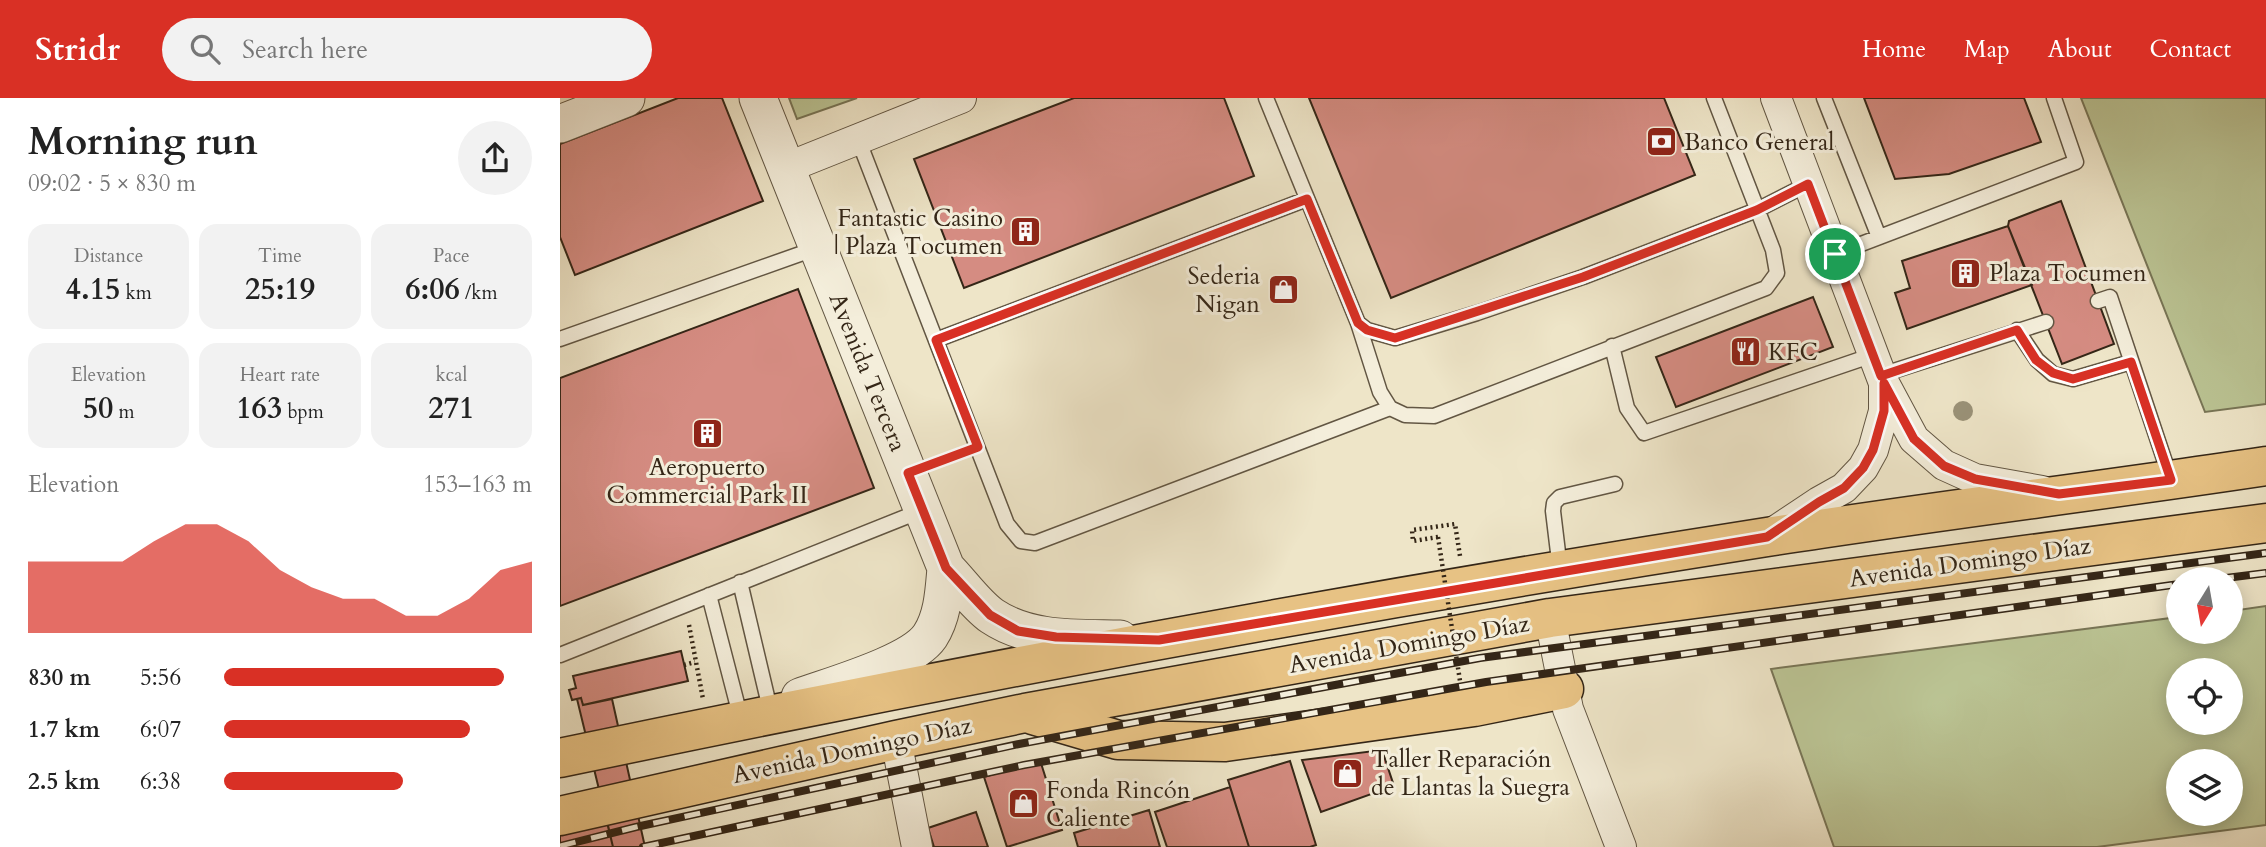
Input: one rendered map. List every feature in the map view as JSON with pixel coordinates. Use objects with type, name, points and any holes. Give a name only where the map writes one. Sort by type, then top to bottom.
[{"type":"main road","name":"Avenida Domingo Díaz","points":[[560,758],[743,718],[1159,640],[1560,571],[1767,537],[2266,466]]},
{"type":"main road","name":"Avenida Domingo Díaz","points":[[560,816],[1024,713],[1550,618],[2266,523]]},
{"type":"main road","points":[[1024,713],[1118,740],[1225,742],[1474,707],[1564,689]]},
{"type":"street","points":[[560,124],[626,98]]},
{"type":"street","name":"Avenida Tercera","points":[[758,98],[946,568],[990,615],[1018,631],[1056,637],[1159,640]]},
{"type":"street","points":[[786,168],[961,98]]},
{"type":"street","points":[[1776,98],[1880,371],[1914,439],[1944,466],[1975,479],[2059,494]]},
{"type":"street","points":[[1767,537],[1844,488],[1863,468],[1873,450],[1884,411],[1880,371]]},
{"type":"street","name":"Avenida Tercera","points":[[743,718],[906,657],[930,637],[942,610],[946,568]]},
{"type":"street","points":[[1550,618],[1568,709],[1621,847]]},
{"type":"street","points":[[896,740],[917,847]]},
{"type":"lane","points":[[1266,98],[1358,323],[1380,392],[1390,408],[1405,415],[1434,416],[1766,288],[1777,273],[1773,250],[1714,98]]},
{"type":"lane","points":[[1824,98],[1879,237]]},
{"type":"lane","points":[[1835,254],[2076,162],[2054,98]]},
{"type":"lane","points":[[858,139],[1007,524],[1021,541],[1035,544],[1390,408]]},
{"type":"lane","points":[[1358,323],[1367,330],[1395,338],[1583,277],[1757,210],[1808,184]]},
{"type":"lane","points":[[936,340],[1307,199]]},
{"type":"lane","points":[[560,339],[818,247]]},
{"type":"lane","points":[[2098,301],[2110,297],[2171,480]]},
{"type":"lane","points":[[1612,346],[1627,408],[1644,433],[1880,371],[2046,321]]},
{"type":"lane","points":[[2017,330],[2036,360],[2053,373],[2073,379],[2131,362]]},
{"type":"lane","points":[[1560,571],[1554,503],[1560,497],[1615,484]]},
{"type":"lane","points":[[560,655],[923,510]]},
{"type":"lane","points":[[740,582],[743,718]]},
{"type":"lane","points":[[709,595],[743,718]]},
{"type":"path","points":[[908,473],[978,447]]},
{"type":"path","points":[[1455,524],[1412,530],[1412,541],[1438,537],[1460,681]]},
{"type":"path","points":[[686,605],[695,662],[743,718]]},
{"type":"path","points":[[684,665],[695,662]]},
{"type":"green space","points":[[789,98],[857,98],[797,119]]},
{"type":"green space","points":[[2081,98],[2266,98],[2266,404],[2205,412]]},
{"type":"green space","points":[[2266,606],[2266,825],[2097,847],[1834,847],[1771,669],[2166,619],[2166,644],[2244,644],[2244,609]]},
{"type":"building","points":[[678,98],[722,98],[763,201],[575,275],[560,237],[560,144]]},
{"type":"building","name":"Fantastic Casino | Plaza Tocumen","points":[[1074,98],[1224,98],[1254,176],[964,288],[914,159]]},
{"type":"building","points":[[1309,98],[1664,98],[1695,175],[1391,298]]},
{"type":"building","points":[[1864,98],[2024,98],[2041,142],[1949,174],[1895,179]]},
{"type":"building","points":[[2061,201],[2114,344],[2062,364],[2008,226],[2009,221]]},
{"type":"building","name":"Plaza Tocumen","points":[[2008,226],[2032,285],[1907,329],[1895,293],[1910,288],[1902,261]]},
{"type":"building","name":"Aeropuerto Commercial Park II","points":[[798,289],[874,488],[560,606],[560,378]]},
{"type":"building","name":"KFC","points":[[1813,297],[1833,347],[1676,407],[1656,357]]},
{"type":"building","points":[[681,651],[688,681],[583,705],[581,698],[572,700],[569,690],[576,688],[573,676]]},
{"type":"building","points":[[581,698],[583,705],[612,699],[645,847],[613,847],[577,699]]},
{"type":"building","name":"Taller Reparación de Llantas la Suegra","points":[[1382,750],[1394,786],[1321,812],[1302,760]]},
{"type":"building","name":"Fonda Rincón Caliente","points":[[1040,760],[1062,830],[1007,847],[984,777]]},
{"type":"building","points":[[1290,761],[1316,845],[1249,847],[1228,780]]},
{"type":"building","points":[[1230,787],[1249,847],[1167,847],[1155,812]]},
{"type":"building","points":[[604,808],[613,847],[560,847],[560,818]]},
{"type":"building","points":[[1149,810],[1160,847],[1078,847],[1074,833]]},
{"type":"building","points":[[976,812],[988,847],[934,847],[928,828]]},
{"type":"railway","points":[[560,846],[1019,744],[1480,658],[2266,553]]},
{"type":"railway","points":[[2244,576],[2266,573]]},
{"type":"railway","points":[[643,847],[1024,765],[1486,682],[2166,586]]},
{"type":"place","name":"Banco General","points":[[1661,142]]},
{"type":"place","name":"Fantastic Casino | Plaza Tocumen","points":[[1026,232]]},
{"type":"place","name":"Plaza Tocumen","points":[[1966,273]]},
{"type":"place","name":"Sederia Nigan","points":[[1283,290]]},
{"type":"place","name":"KFC","points":[[1745,352]]},
{"type":"place","name":"Aeropuerto Commercial Park II","points":[[707,433]]},
{"type":"place","name":"Taller Reparación de Llantas la Suegra","points":[[1348,773]]},
{"type":"place","name":"Fonda Rincón Caliente","points":[[1023,804]]},
{"type":"route","points":[[1808,184],[1835,254],[1881,376],[2017,330],[2036,360],[2053,373],[2073,379],[2131,362],[2171,480],[2059,494],[1975,479],[1944,466],[1914,439],[1884,383],[1884,411],[1873,450],[1863,468],[1844,488],[1767,537],[1159,640],[1056,637],[1018,631],[990,615],[946,568],[908,473],[978,447],[936,340],[1307,199],[1358,323],[1367,330],[1395,338],[1583,277],[1757,210],[1808,184]]}]
